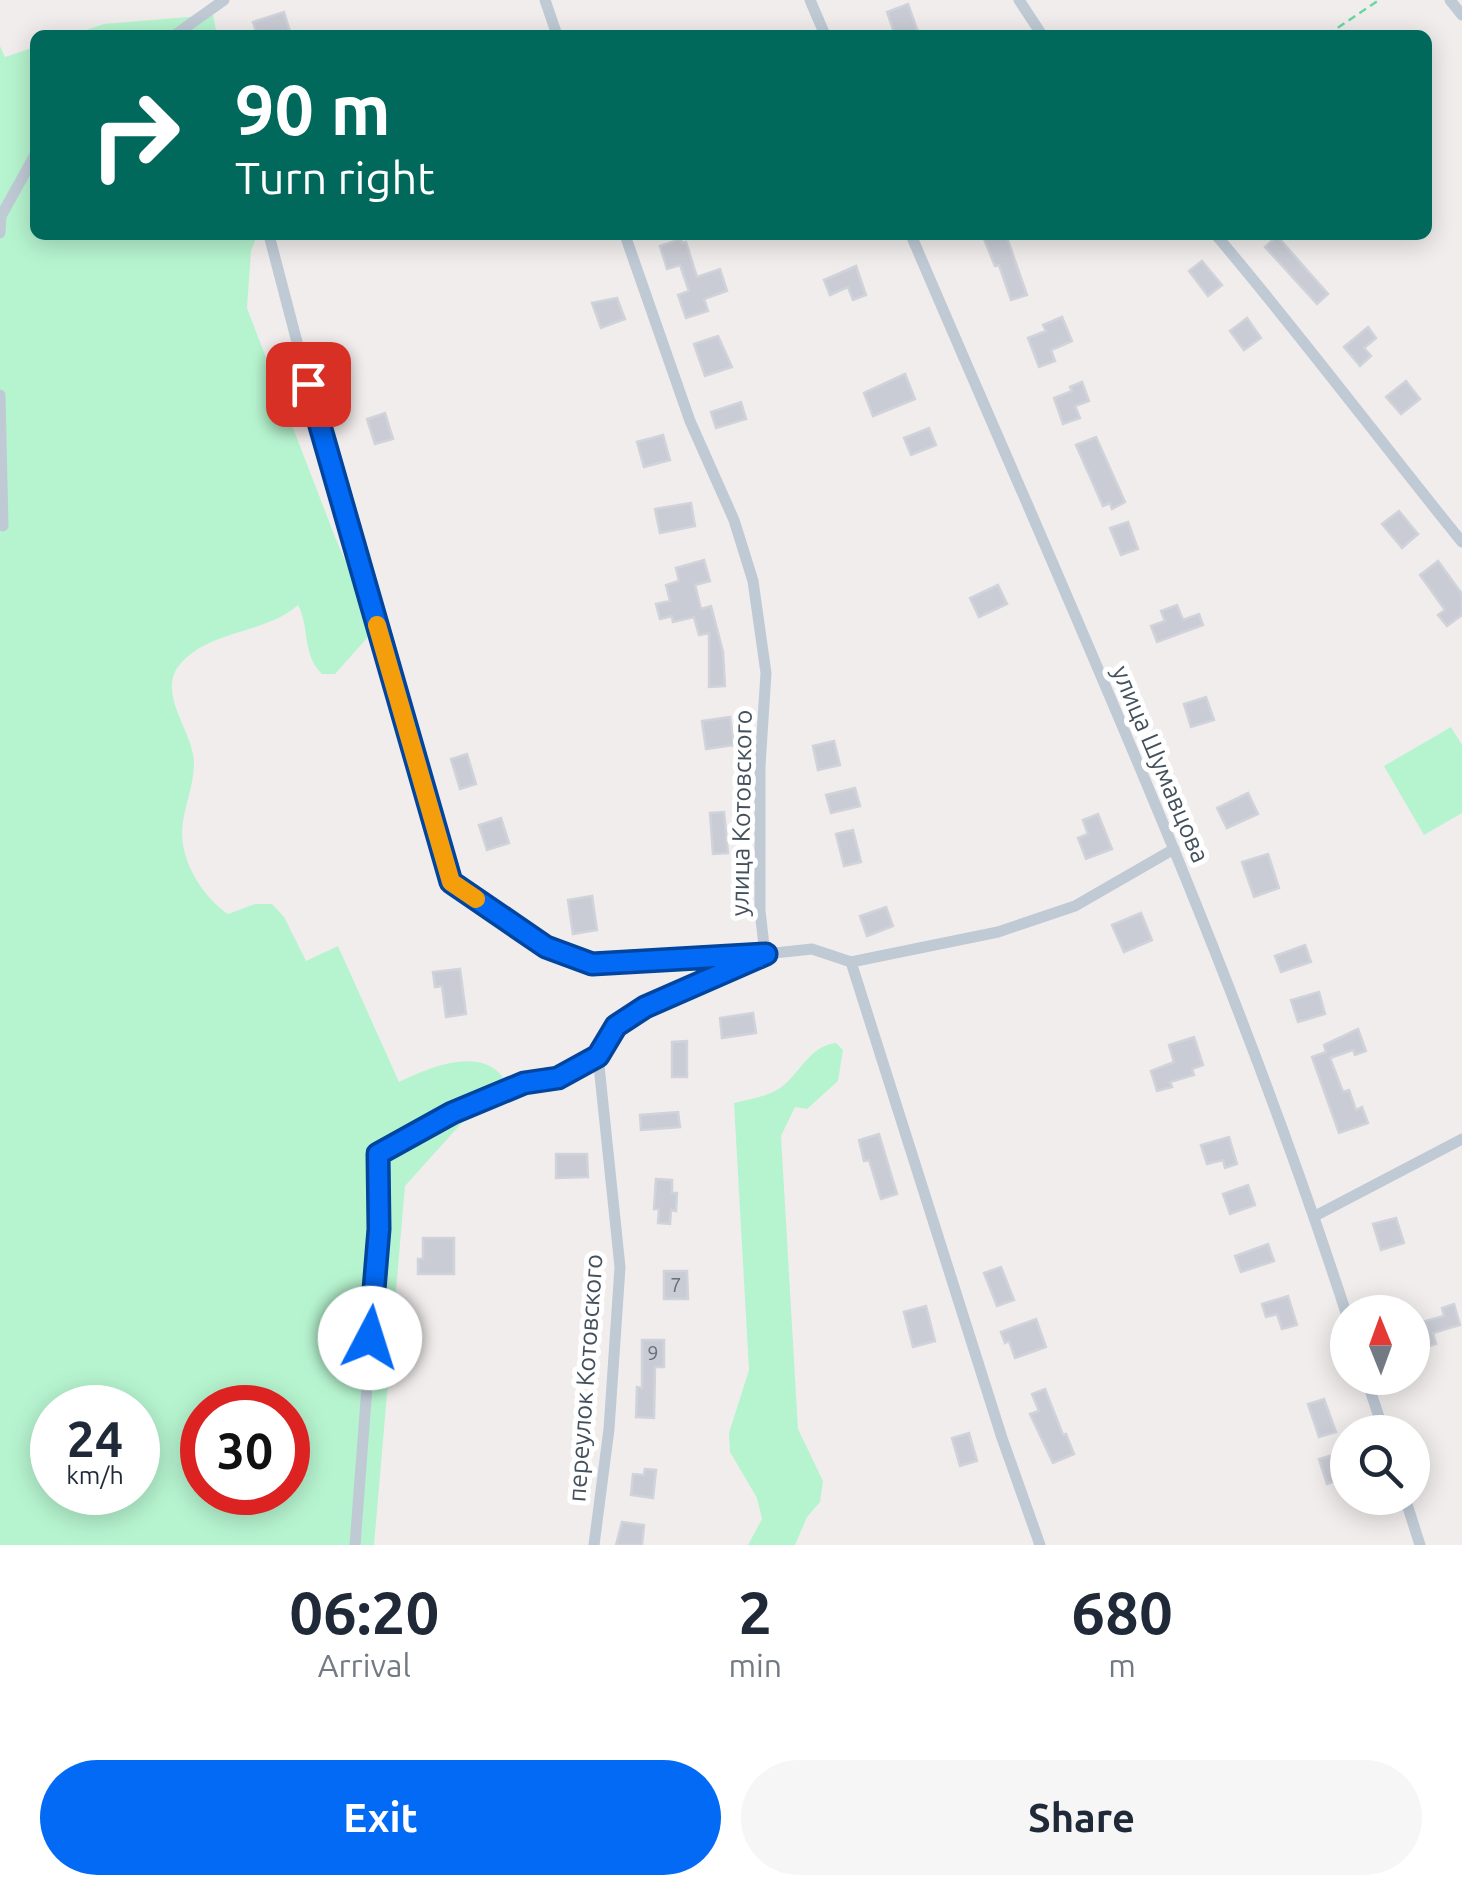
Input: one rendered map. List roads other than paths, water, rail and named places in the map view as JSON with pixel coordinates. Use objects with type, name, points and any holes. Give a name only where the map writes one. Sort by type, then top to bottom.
[{"type":"street","points":[[182,30],[224,0]]},
{"type":"street","points":[[545,0],[554,30]]},
{"type":"street","points":[[810,0],[823,30]]},
{"type":"street","points":[[1018,0],[1039,30]]},
{"type":"street","points":[[1450,0],[1462,15]]},
{"type":"street","points":[[0,233],[1,216],[30,164]]},
{"type":"street","points":[[270,240],[451,882],[546,947],[592,964],[812,949],[851,962],[998,932],[1075,906],[1174,849]]},
{"type":"street","name":"улица Котовского","points":[[628,240],[690,421],[734,520],[752,582],[766,673],[760,766],[760,911],[766,954]]},
{"type":"street","name":"улица Шумавцова","points":[[912,240],[1174,849],[1314,1216],[1340,1295]]},
{"type":"street","points":[[1220,240],[1298,332],[1372,432],[1462,542]]},
{"type":"street","points":[[0,395],[3,526]]},
{"type":"street","points":[[355,1545],[379,1229],[378,1154],[452,1113],[524,1083],[558,1078],[598,1056],[616,1026],[645,1007],[766,954]]},
{"type":"street","points":[[851,962],[1002,1438],[1040,1545]]},
{"type":"street","name":"переулок Котовского","points":[[594,1545],[609,1430],[620,1267],[598,1056]]},
{"type":"street","points":[[1314,1216],[1462,1139]]},
{"type":"street","points":[[1410,1515],[1420,1545]]}]
